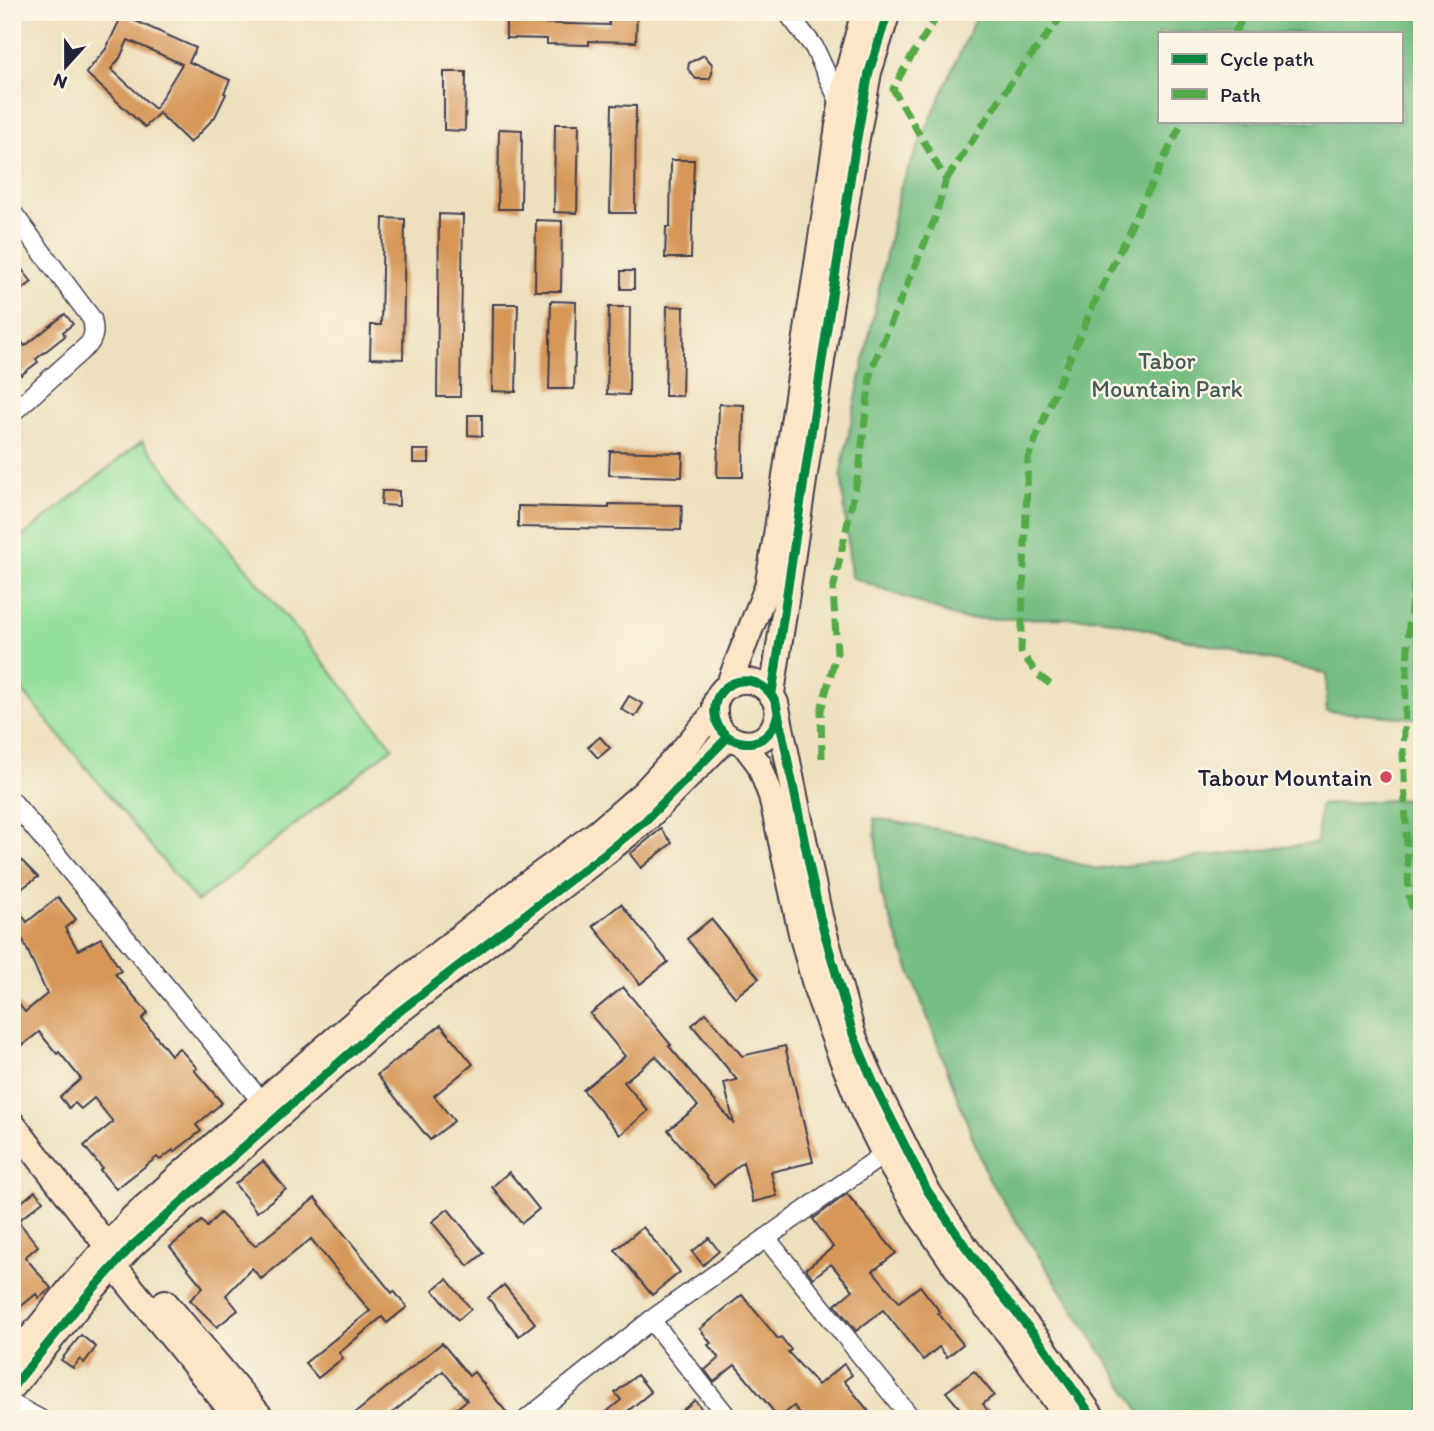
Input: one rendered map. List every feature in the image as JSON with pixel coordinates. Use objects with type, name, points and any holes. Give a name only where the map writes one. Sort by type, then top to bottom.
[{"type":"street","points":[[788,12],[814,47],[841,105]]},
{"type":"street","points":[[729,686],[767,587],[844,86],[866,12]]},
{"type":"street","points":[[17,1345],[72,1286],[150,1229],[379,1027],[645,821],[735,740],[754,742],[771,732],[775,723],[775,703],[825,341],[855,149],[869,72],[888,12]]},
{"type":"street","points":[[12,212],[92,319],[94,330],[89,344],[12,413]]},
{"type":"street","points":[[1068,1419],[922,1218],[863,1112],[817,992],[771,796],[759,764],[718,726],[715,705],[719,695],[735,682],[755,681],[765,686],[775,703],[820,917],[853,1034],[874,1084],[927,1190],[965,1246],[1041,1343],[1094,1419]]},
{"type":"street","points":[[12,1388],[85,1298],[115,1255],[133,1217],[392,990],[528,883],[598,832],[644,792],[715,712]]},
{"type":"street","points":[[12,801],[262,1102]]},
{"type":"street","points":[[12,1123],[239,1419]]},
{"type":"street","points":[[527,1419],[651,1320],[884,1154]]},
{"type":"street","points":[[765,1238],[912,1419]]},
{"type":"street","points":[[115,1255],[263,1419]]},
{"type":"street","points":[[651,1320],[729,1419]]},
{"type":"street","points":[[12,1404],[40,1419]]},
{"type":"green space","name":"Tabor Mountain Park","points":[[978,12],[1422,12],[1422,719],[1326,711],[1327,674],[1100,618],[962,619],[851,577],[841,471],[900,188]]},
{"type":"green space","points":[[142,441],[393,747],[197,902],[12,678],[12,545]]},
{"type":"green space","points":[[1422,774],[1422,1419],[1145,1419],[988,1178],[881,894],[874,818],[975,836],[1097,869],[1317,843],[1320,805],[1421,798]]},
{"type":"building","points":[[506,12],[530,12],[530,23],[609,25],[609,12],[637,12],[636,42],[547,44],[547,39],[506,38]]},
{"type":"building","points":[[122,15],[196,48],[189,62],[230,80],[215,117],[190,143],[159,113],[145,127],[86,73],[106,49]],"holes":[[[128,40],[182,64],[155,109],[111,69],[120,58]]]},
{"type":"building","points":[[704,55],[712,64],[712,74],[709,79],[696,79],[688,69],[689,63]]},
{"type":"building","points":[[444,72],[466,72],[465,131],[444,130]]},
{"type":"building","points":[[612,105],[636,106],[635,213],[610,213]]},
{"type":"building","points":[[555,124],[579,124],[577,213],[554,212]]},
{"type":"building","points":[[499,129],[522,130],[521,209],[498,209]]},
{"type":"building","points":[[671,160],[694,160],[691,258],[665,258],[666,227],[670,227]]},
{"type":"building","points":[[439,214],[463,215],[460,397],[437,397]]},
{"type":"building","points":[[383,218],[405,219],[403,359],[370,358],[371,325],[381,325]]},
{"type":"building","points":[[536,220],[562,221],[561,291],[535,291]]},
{"type":"building","points":[[12,257],[32,282],[12,297]]},
{"type":"building","points":[[621,271],[634,271],[634,289],[621,289]]},
{"type":"building","points":[[551,301],[576,302],[574,389],[549,389]]},
{"type":"building","points":[[493,304],[518,304],[516,392],[492,391]]},
{"type":"building","points":[[667,306],[684,307],[682,396],[665,396]]},
{"type":"building","points":[[609,307],[630,307],[629,395],[607,394]]},
{"type":"building","points":[[65,314],[73,324],[63,332],[65,336],[21,375],[12,364],[12,329],[25,346]]},
{"type":"building","points":[[719,404],[744,405],[743,477],[717,477]]},
{"type":"building","points":[[468,415],[482,415],[482,436],[468,435]]},
{"type":"building","points":[[413,450],[429,450],[429,463],[413,463]]},
{"type":"building","points":[[610,451],[683,453],[682,477],[609,475]]},
{"type":"building","points":[[382,491],[399,491],[399,506],[381,505]]},
{"type":"building","points":[[609,504],[682,505],[681,530],[518,527],[518,506],[609,508]]},
{"type":"building","points":[[629,696],[643,704],[635,717],[621,709]]},
{"type":"building","points":[[600,737],[610,748],[598,758],[588,747]]},
{"type":"building","points":[[661,829],[672,843],[641,868],[630,854]]},
{"type":"building","points":[[22,861],[38,877],[21,889],[12,878],[12,870]]},
{"type":"building","points":[[58,897],[76,919],[65,928],[78,950],[101,938],[121,971],[115,974],[148,1013],[142,1019],[171,1055],[179,1048],[222,1103],[196,1125],[201,1131],[174,1152],[173,1150],[160,1160],[157,1157],[116,1189],[84,1146],[113,1122],[94,1098],[81,1109],[75,1103],[69,1108],[60,1097],[81,1079],[39,1032],[12,1054],[12,995],[25,1012],[47,994],[23,940],[12,948],[12,902],[27,922]]},
{"type":"building","points":[[621,904],[668,962],[640,984],[593,926]]},
{"type":"building","points":[[711,919],[759,978],[735,997],[687,939]]},
{"type":"building","points":[[623,987],[734,1124],[724,1083],[737,1080],[692,1025],[706,1013],[742,1056],[785,1046],[813,1162],[771,1172],[777,1196],[753,1202],[743,1162],[714,1186],[668,1130],[698,1106],[656,1056],[624,1082],[648,1111],[620,1135],[583,1090],[625,1056],[590,1014]]},
{"type":"building","points":[[441,1025],[473,1064],[434,1096],[454,1121],[430,1140],[377,1075]]},
{"type":"building","points":[[263,1161],[286,1189],[257,1212],[235,1184]]},
{"type":"building","points":[[509,1172],[539,1209],[522,1223],[492,1187]]},
{"type":"building","points":[[35,1191],[43,1201],[18,1221],[38,1246],[25,1257],[51,1288],[39,1298],[36,1294],[12,1314],[12,1210]]},
{"type":"building","points":[[847,1194],[896,1253],[873,1271],[899,1302],[920,1286],[963,1344],[947,1357],[939,1347],[923,1360],[883,1310],[856,1331],[835,1305],[853,1290],[831,1264],[813,1278],[806,1269],[833,1247],[813,1219]]},
{"type":"building","points":[[315,1198],[392,1293],[394,1291],[407,1307],[387,1323],[382,1317],[339,1353],[343,1358],[318,1378],[305,1363],[370,1311],[311,1239],[261,1279],[252,1268],[226,1295],[238,1310],[217,1327],[190,1300],[203,1287],[170,1247],[202,1221],[207,1227],[220,1213],[255,1246]]},
{"type":"building","points":[[448,1209],[484,1253],[468,1266],[432,1222]]},
{"type":"building","points":[[643,1227],[680,1272],[652,1295],[615,1250]]},
{"type":"building","points":[[709,1238],[719,1251],[703,1265],[692,1252]]},
{"type":"building","points":[[447,1279],[471,1309],[458,1320],[433,1290]]},
{"type":"building","points":[[504,1285],[535,1323],[519,1336],[488,1298]]},
{"type":"building","points":[[742,1295],[778,1339],[781,1337],[791,1350],[788,1352],[818,1385],[844,1364],[852,1375],[844,1381],[875,1419],[804,1419],[794,1406],[779,1418],[735,1365],[714,1382],[705,1370],[719,1358],[700,1329]]},
{"type":"building","points":[[81,1335],[96,1347],[84,1363],[80,1359],[73,1368],[61,1360]]},
{"type":"building","points":[[442,1343],[469,1376],[474,1372],[512,1419],[443,1419],[467,1400],[443,1371],[385,1419],[348,1419]]},
{"type":"building","points":[[974,1371],[994,1395],[983,1404],[994,1419],[979,1419],[974,1413],[968,1418],[946,1392]]},
{"type":"building","points":[[637,1375],[651,1392],[618,1419],[598,1419],[621,1400],[615,1393]]},
{"type":"building","points":[[695,1400],[704,1412],[696,1419],[672,1419]]},
{"type":"marked path","points":[[822,758],[821,710],[837,652],[833,590],[859,470],[871,370],[934,221],[946,180],[893,89],[940,12]]},
{"type":"marked path","points":[[946,180],[1014,78],[1065,12]]},
{"type":"marked path","points":[[1235,32],[1247,12]]},
{"type":"marked path","points":[[1050,684],[1038,675],[1021,652],[1028,458],[1093,306],[1182,122]]},
{"type":"marked path","points":[[1422,518],[1409,626],[1403,752],[1409,896],[1422,942]]},
{"type":"cycle path","points":[[772,693],[855,149],[869,72],[888,12]]},
{"type":"cycle path","points":[[778,713],[769,733],[762,739],[745,743],[722,731],[717,724],[715,703],[720,693],[728,686],[748,681],[759,684],[768,691],[776,703],[820,917],[853,1034],[874,1084],[927,1190],[965,1246],[1041,1343],[1094,1419]]},
{"type":"cycle path","points":[[12,1388],[85,1298],[133,1245],[379,1027],[645,821],[728,737]]},
{"type":"place","name":"Tabour Mountain","points":[[1386,777]]}]
